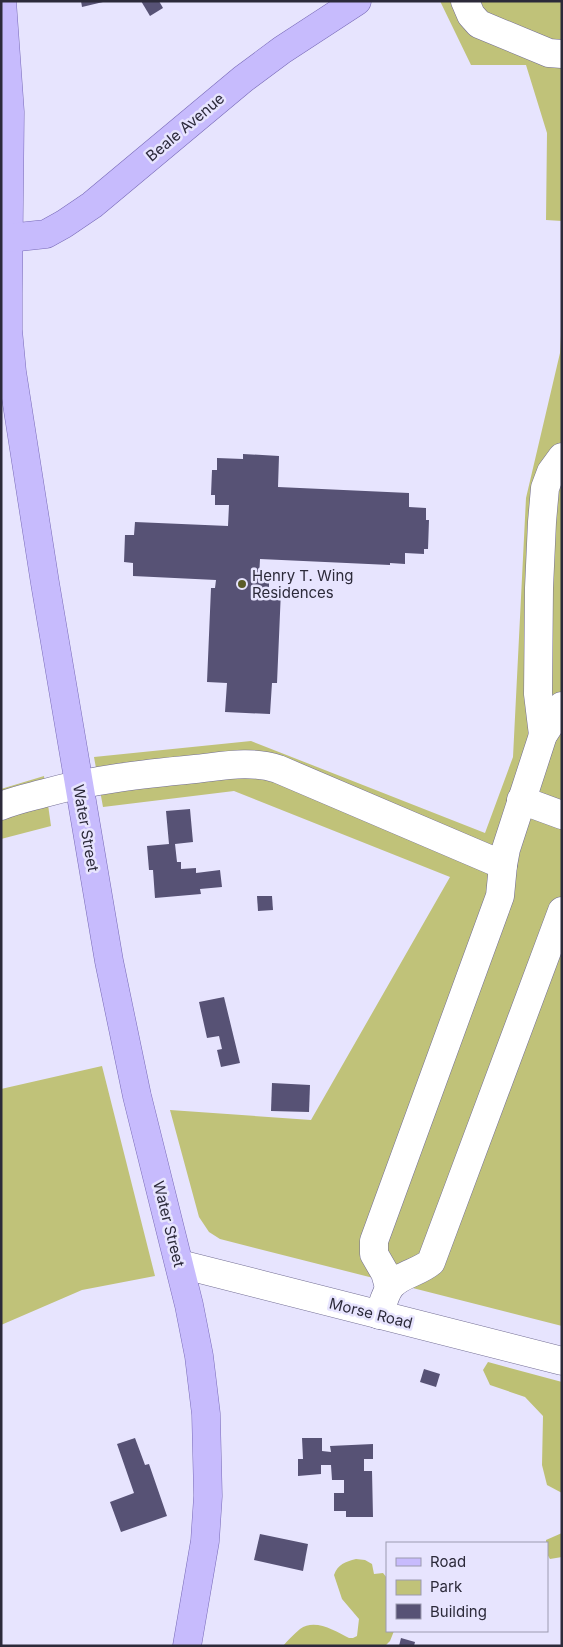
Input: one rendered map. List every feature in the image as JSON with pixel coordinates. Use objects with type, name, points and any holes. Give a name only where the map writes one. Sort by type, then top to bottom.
[{"type":"main road","name":"Water Street","points":[[2,1],[10,112],[6,348],[12,372],[78,784],[124,1038],[136,1096],[189,1305],[206,1414],[208,1496],[205,1541],[187,1646]]},
{"type":"main road","name":"Beale Avenue","points":[[9,238],[46,234],[92,205],[243,79],[282,50],[356,1]]},
{"type":"street","points":[[465,1],[471,15],[479,24],[549,53],[562,54]]},
{"type":"street","points":[[543,735],[538,694],[542,522],[545,488],[551,472],[562,457]]},
{"type":"street","points":[[389,1287],[385,1273],[374,1254],[374,1241],[500,896],[506,849],[543,735],[562,706]]},
{"type":"street","points":[[1,806],[78,784],[135,774],[235,765],[265,765],[310,782],[503,865]]},
{"type":"street","points":[[521,800],[562,815]]},
{"type":"street","points":[[379,1315],[389,1287],[402,1277],[422,1270],[431,1262],[562,911]]},
{"type":"street","name":"Morse Road","points":[[180,1264],[562,1361]]},
{"type":"green space","points":[[440,1],[562,1],[562,221],[546,220],[547,133],[526,65],[471,65]]},
{"type":"green space","points":[[562,318],[562,1326],[220,1239],[209,1232],[199,1217],[170,1110],[311,1120],[450,877],[234,791],[103,807],[94,757],[251,741],[485,833],[513,757],[526,498],[560,353]]},
{"type":"green space","points":[[44,776],[51,826],[1,839],[1,789]]},
{"type":"green space","points":[[102,1066],[155,1276],[82,1290],[1,1325],[1,1089]]},
{"type":"green space","points":[[488,1362],[562,1382],[562,1493],[547,1485],[542,1465],[543,1416],[525,1397],[490,1385],[483,1370]]},
{"type":"green space","points":[[562,1533],[562,1557],[550,1559],[548,1556],[548,1542],[546,1540]]},
{"type":"green space","points":[[356,1559],[365,1560],[372,1564],[374,1574],[383,1573],[386,1577],[386,1632],[394,1632],[390,1641],[385,1646],[283,1646],[300,1629],[312,1625],[331,1629],[349,1638],[357,1636],[359,1619],[342,1599],[334,1575],[342,1564]]},
{"type":"building","points":[[81,1],[103,1],[103,2],[82,7]]},
{"type":"building","points":[[141,1],[159,1],[163,8],[150,16]]},
{"type":"building","name":"Henry T. Wing Residences","points":[[243,454],[279,456],[278,487],[409,493],[409,507],[426,508],[426,520],[429,520],[428,549],[424,549],[424,554],[405,553],[405,564],[390,563],[390,565],[260,559],[259,578],[269,578],[269,589],[281,590],[277,683],[272,683],[270,714],[225,712],[227,683],[207,682],[211,588],[215,588],[216,580],[133,576],[133,563],[124,562],[125,535],[134,535],[135,522],[228,526],[229,505],[215,505],[215,495],[211,495],[212,470],[217,470],[217,458],[243,459]]},
{"type":"building","points":[[190,809],[193,842],[175,844],[177,862],[181,862],[181,869],[196,868],[196,873],[220,870],[222,887],[200,889],[201,894],[155,898],[153,870],[149,870],[147,846],[169,844],[166,811]]},
{"type":"building","points":[[257,896],[272,896],[273,910],[258,911]]},
{"type":"building","points":[[224,997],[240,1063],[221,1067],[217,1050],[222,1049],[219,1036],[207,1038],[199,1002]]},
{"type":"building","points":[[272,1083],[310,1085],[309,1112],[271,1111]]},
{"type":"building","points":[[424,1369],[440,1374],[436,1387],[420,1382]]},
{"type":"building","points":[[135,1438],[145,1465],[149,1464],[167,1516],[121,1532],[110,1502],[134,1493],[117,1444]]},
{"type":"building","points":[[302,1438],[322,1438],[322,1451],[331,1452],[330,1446],[373,1444],[373,1459],[364,1459],[364,1471],[372,1471],[373,1517],[346,1517],[346,1511],[334,1511],[334,1493],[344,1493],[344,1480],[332,1480],[331,1465],[321,1465],[321,1474],[298,1476],[298,1459],[303,1459]]},
{"type":"building","points":[[260,1534],[308,1544],[303,1571],[254,1560]]},
{"type":"building","points":[[401,1638],[415,1642],[414,1646],[399,1646]]},
{"type":"place","name":"Henry T. Wing Residences","points":[[242,584]]}]
